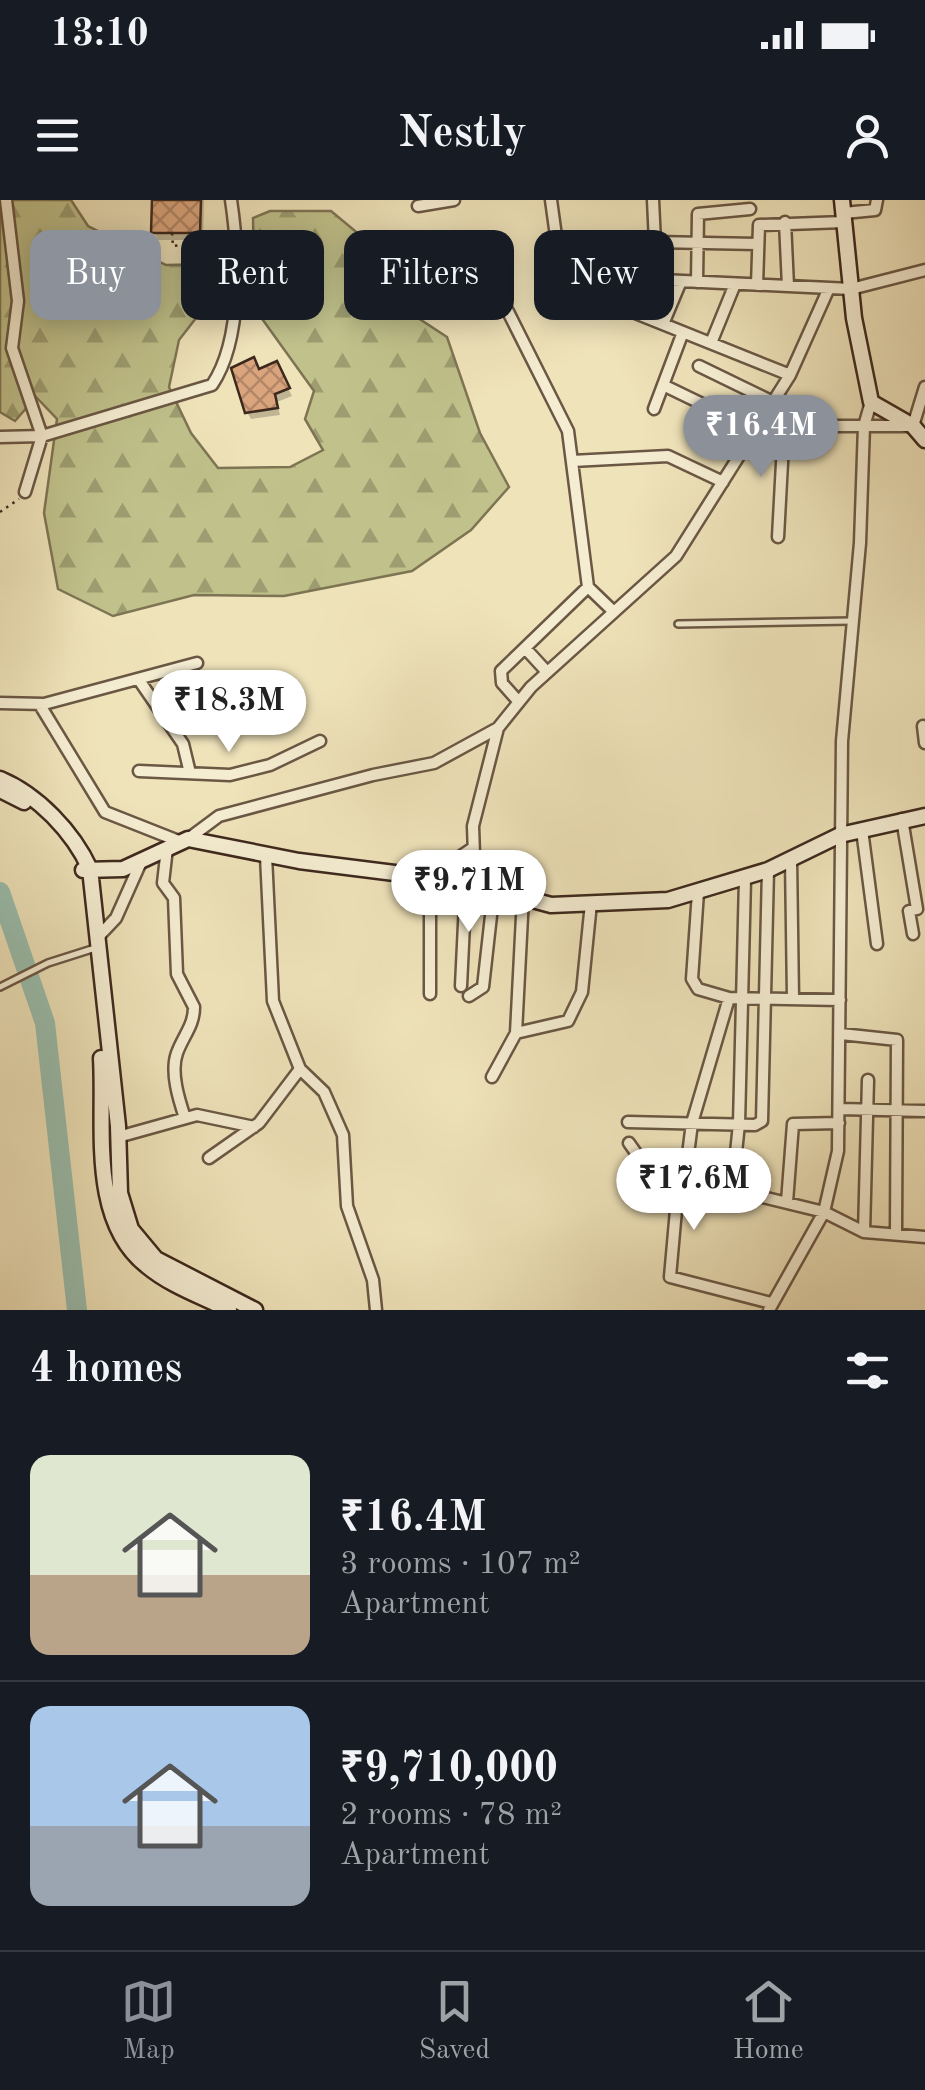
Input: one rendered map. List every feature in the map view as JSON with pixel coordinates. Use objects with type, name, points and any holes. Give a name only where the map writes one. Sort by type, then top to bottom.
[{"type":"main road","points":[[844,212],[851,289],[871,402],[913,426],[925,440]]},
{"type":"main road","points":[[0,778],[13,784],[71,834],[87,869],[124,1209],[143,1245],[175,1271],[255,1310]]},
{"type":"main road","points":[[0,790],[48,819],[87,869],[107,872],[141,862],[179,843],[430,876],[551,905],[668,900],[745,879],[840,835],[925,816]]},
{"type":"main road","points":[[95,943],[106,1186],[120,1235],[145,1265],[171,1283],[230,1310]]},
{"type":"street","points":[[6,200],[18,301],[12,348],[42,436],[25,492]]},
{"type":"street","points":[[231,200],[236,230]]},
{"type":"street","points":[[418,206],[454,200]]},
{"type":"street","points":[[551,200],[555,230]]},
{"type":"street","points":[[653,200],[655,242],[758,244]]},
{"type":"street","points":[[757,285],[760,225],[875,210],[877,200]]},
{"type":"street","points":[[697,282],[698,214],[750,209]]},
{"type":"street","points":[[785,222],[788,286]]},
{"type":"street","points":[[674,281],[851,289],[925,270]]},
{"type":"street","points":[[664,324],[680,281]]},
{"type":"street","points":[[710,344],[734,284]]},
{"type":"street","points":[[185,1118],[178,1097],[176,1054],[188,1036],[194,1006],[178,974],[174,898],[163,883],[179,843],[219,816],[373,774],[434,764],[498,728],[548,672],[676,556],[790,376],[829,288]]},
{"type":"street","points":[[0,437],[42,436],[212,385],[224,366],[231,320]]},
{"type":"street","points":[[512,320],[568,431],[588,587],[614,612]]},
{"type":"street","points":[[654,320],[790,376]]},
{"type":"street","points":[[654,409],[683,332]]},
{"type":"street","points":[[699,366],[773,402]]},
{"type":"street","points":[[663,386],[757,428],[913,426],[925,387]]},
{"type":"street","points":[[629,1142],[676,1210],[670,1276],[770,1306],[824,1212],[839,1123],[840,835],[864,426],[871,402]]},
{"type":"street","points":[[778,538],[784,426]]},
{"type":"street","points":[[572,461],[668,456],[723,482]]},
{"type":"street","points":[[519,702],[499,676],[588,587]]},
{"type":"street","points":[[525,648],[548,672]]},
{"type":"street","points":[[0,702],[40,705],[197,663]]},
{"type":"street","points":[[139,680],[183,744],[190,773]]},
{"type":"street","points":[[40,705],[104,812],[179,843]]},
{"type":"street","points":[[923,726],[925,743]]},
{"type":"street","points":[[461,986],[473,826],[498,728]]},
{"type":"street","points":[[139,771],[250,771],[320,740]]},
{"type":"street","points":[[902,819],[917,909],[909,911],[913,934]]},
{"type":"street","points":[[862,830],[877,944]]},
{"type":"street","points":[[430,994],[430,876],[474,848]]},
{"type":"street","points":[[266,856],[273,1001],[300,1069],[324,1092],[343,1135],[347,1206],[373,1280],[376,1310]]},
{"type":"street","points":[[791,859],[793,999]]},
{"type":"street","points":[[95,943],[122,908],[141,862]]},
{"type":"street","points":[[628,1122],[755,1125],[762,1120],[768,870]]},
{"type":"street","points":[[732,1192],[739,1124],[745,879]]},
{"type":"street","points":[[469,996],[483,987],[494,889]]},
{"type":"street","points":[[698,892],[692,979],[698,989],[729,998],[840,1000]]},
{"type":"street","points":[[492,1077],[516,1033],[523,897]]},
{"type":"street","points":[[516,1033],[568,1021],[582,992],[591,904]]},
{"type":"street","points":[[729,998],[692,1123],[686,1170],[697,1181],[824,1212],[864,1232],[925,1236]]},
{"type":"street","points":[[840,1034],[897,1040],[896,1232]]},
{"type":"street","points":[[209,1158],[254,1127],[300,1069]]},
{"type":"street","points":[[864,1232],[868,1080]]},
{"type":"street","points":[[840,1109],[925,1111]]},
{"type":"street","points":[[118,1137],[202,1115],[254,1127]]},
{"type":"street","points":[[787,1202],[793,1124],[839,1123]]},
{"type":"lane","points":[[678,624],[852,621]]},
{"type":"lane","points":[[0,987],[95,943]]},
{"type":"path","points":[[172,233],[173,246],[181,245]]},
{"type":"path","points":[[0,512],[25,492]]},
{"type":"green space","points":[[0,200],[71,200],[88,226],[96,230],[30,230],[30,320],[161,320],[161,262],[181,265],[181,320],[194,320],[179,340],[169,387],[191,433],[218,468],[290,467],[323,450],[305,419],[314,391],[263,320],[324,320],[324,230],[253,230],[253,218],[270,211],[331,211],[354,230],[344,230],[344,320],[421,320],[447,337],[480,433],[509,487],[471,530],[412,571],[284,596],[194,595],[113,616],[58,589],[44,513],[57,419],[36,397],[15,421],[0,412]]},
{"type":"building","points":[[152,200],[201,200],[200,230],[151,230]]},
{"type":"building","points":[[254,357],[259,369],[277,361],[290,388],[275,394],[278,408],[245,413],[231,368]]},
{"type":"waterway","points":[[0,892],[45,1023],[77,1310]]}]
